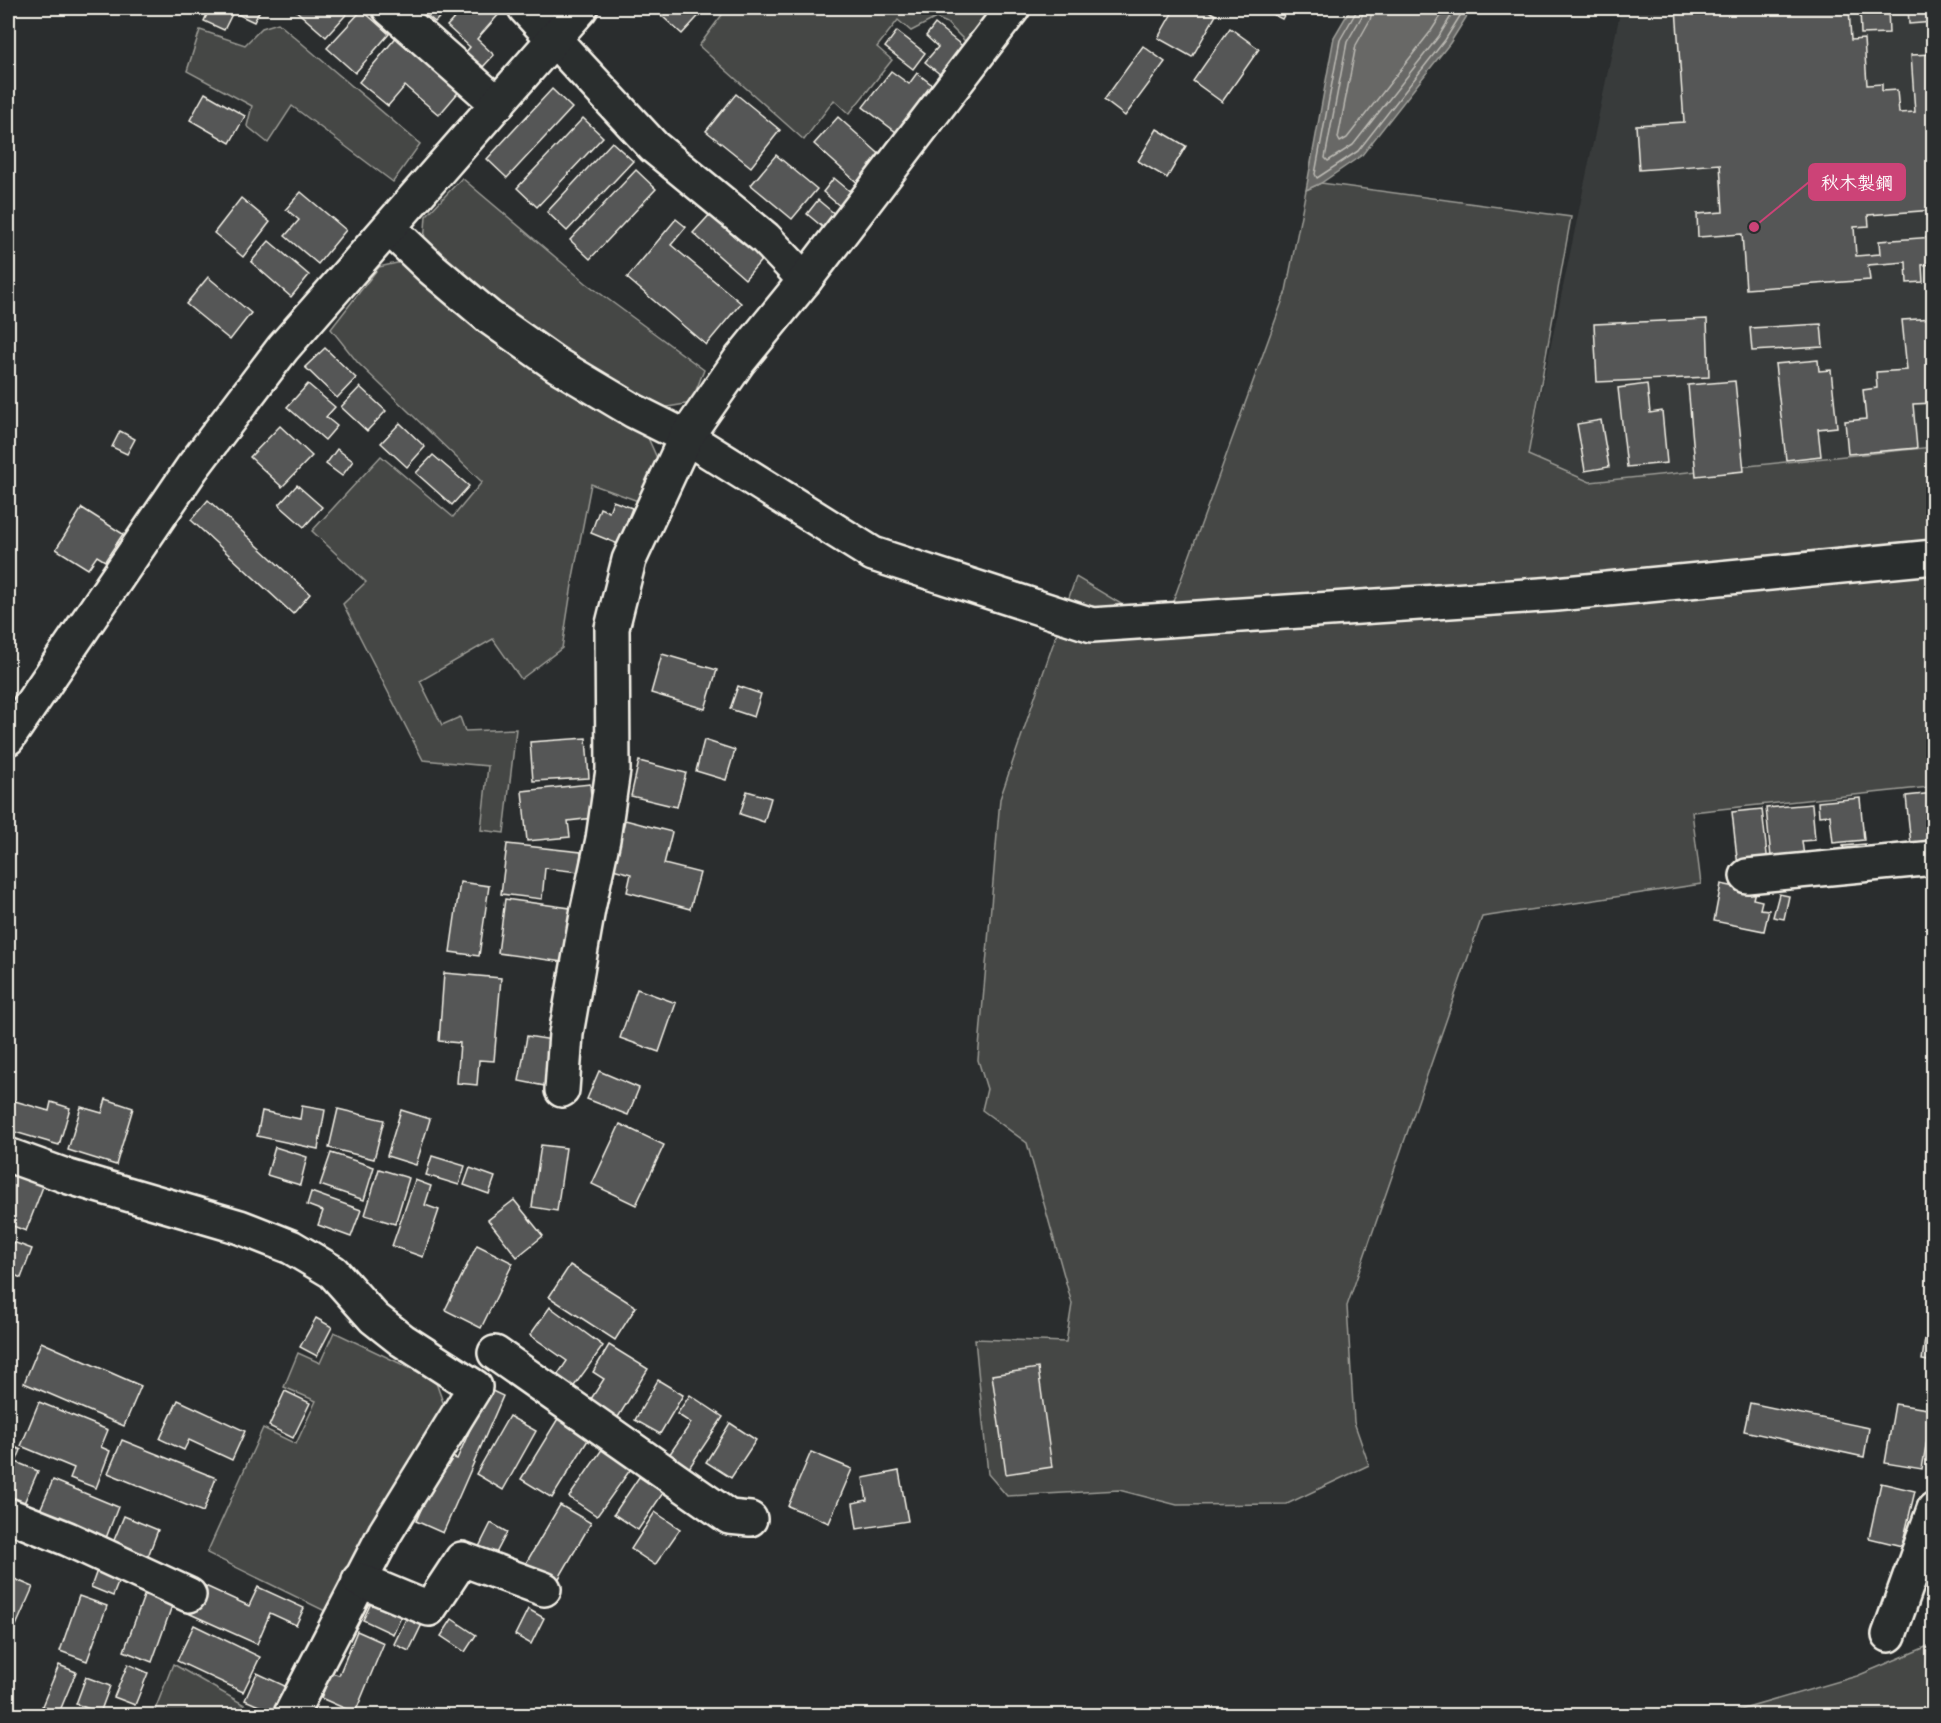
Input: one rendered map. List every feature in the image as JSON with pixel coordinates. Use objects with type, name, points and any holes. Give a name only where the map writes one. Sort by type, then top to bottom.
[{"type":"street","points":[[389,8],[498,104]]},
{"type":"street","points":[[525,8],[654,147],[765,238],[804,280]]},
{"type":"street","points":[[8,738],[192,468],[283,348],[581,8]]},
{"type":"street","points":[[562,1090],[566,1034],[603,839],[613,770],[612,628],[629,560],[686,437],[739,361],[1013,8]]},
{"type":"street","points":[[389,228],[431,268],[489,317],[547,358],[634,411],[686,437],[873,554],[1092,625],[1556,594],[1934,557]]},
{"type":"street","points":[[1747,876],[1934,858]]},
{"type":"street","points":[[8,1155],[69,1177],[240,1227],[291,1247],[333,1272],[374,1318],[402,1340],[475,1387],[385,1533],[290,1716]]},
{"type":"street","points":[[495,1353],[729,1517],[750,1519]]},
{"type":"street","points":[[1889,1635],[1934,1509]]},
{"type":"street","points":[[8,1515],[68,1539],[189,1595]]},
{"type":"street","points":[[359,1580],[429,1609],[462,1559],[544,1589]]},
{"type":"shaded area","points":[[727,8],[1005,8],[974,50],[947,23],[936,18],[911,31],[898,20],[877,47],[892,60],[849,114],[834,100],[804,140],[699,46]]},
{"type":"shaded area","points":[[1621,8],[1933,8],[1933,447],[1590,482],[1528,455]]},
{"type":"shaded area","points":[[278,23],[420,144],[393,182],[292,106],[268,143],[247,126],[252,106],[187,71],[200,30],[245,45],[262,28]]},
{"type":"shaded area","points":[[462,178],[586,283],[704,370],[691,403],[656,409],[564,352],[485,296],[424,243],[426,216]]},
{"type":"shaded area","points":[[1321,183],[1571,217],[1528,455],[1590,482],[1933,447],[1934,734],[1927,735],[1929,787],[1692,812],[1701,884],[1482,917],[1347,1306],[1354,1422],[1369,1465],[1287,1504],[1177,1505],[1119,1490],[1007,1496],[988,1474],[975,1339],[1066,1342],[1072,1304],[1027,1143],[982,1110],[987,1089],[978,1060],[1000,799],[1076,577],[1163,629],[1286,291],[1306,190]]},
{"type":"shaded area","points":[[406,261],[644,429],[657,458],[641,502],[591,484],[562,648],[521,679],[493,639],[420,681],[442,725],[460,717],[465,731],[516,729],[504,833],[481,830],[488,766],[423,760],[343,604],[366,582],[312,531],[381,456],[453,517],[482,482],[358,363],[331,329],[379,267]]},
{"type":"shaded area","points":[[334,1332],[435,1380],[444,1405],[327,1612],[207,1553],[263,1428],[296,1444],[316,1401],[284,1387],[298,1353],[320,1363]]},
{"type":"shaded area","points":[[1933,1644],[1933,1715],[1723,1715],[1857,1676]]},
{"type":"shaded area","points":[[173,1664],[262,1715],[153,1715]]},
{"type":"water","points":[[1351,8],[1472,8],[1450,43],[1362,155],[1321,183],[1306,190],[1334,37]]},
{"type":"building","points":[[210,8],[261,8],[254,22],[233,12],[224,30],[204,21]]},
{"type":"building","points":[[293,8],[352,8],[326,37]]},
{"type":"building","points":[[418,8],[448,8],[435,22]]},
{"type":"building","points":[[464,8],[494,8],[500,13],[477,39],[494,55],[482,68],[465,53],[470,47],[447,26]]},
{"type":"building","points":[[653,8],[706,8],[682,34]]},
{"type":"building","points":[[1175,8],[1203,8],[1216,15],[1192,57],[1158,38]]},
{"type":"building","points":[[1260,8],[1288,8],[1282,19]]},
{"type":"building","points":[[1676,8],[1849,8],[1851,40],[1864,39],[1867,85],[1882,84],[1882,91],[1897,90],[1899,113],[1915,112],[1911,55],[1934,54],[1934,210],[1868,215],[1869,226],[1854,227],[1856,256],[1880,254],[1879,241],[1934,237],[1934,264],[1922,265],[1923,282],[1907,283],[1906,262],[1868,265],[1870,280],[1746,289],[1742,234],[1698,237],[1697,214],[1723,212],[1720,164],[1639,170],[1636,125],[1684,122]]},
{"type":"building","points":[[1860,8],[1888,8],[1889,33],[1861,34]]},
{"type":"building","points":[[1908,8],[1934,8],[1934,22],[1909,24]]},
{"type":"building","points":[[362,10],[389,34],[355,73],[327,48]]},
{"type":"building","points":[[935,24],[970,52],[947,80],[925,62],[938,47],[926,36]]},
{"type":"building","points":[[1230,28],[1259,49],[1222,102],[1193,81]]},
{"type":"building","points":[[897,31],[925,53],[913,69],[885,47]]},
{"type":"building","points":[[398,35],[462,88],[439,115],[405,86],[388,106],[359,82]]},
{"type":"building","points":[[1143,46],[1165,62],[1125,116],[1104,100]]},
{"type":"building","points":[[891,71],[909,84],[917,73],[940,91],[904,138],[863,107]]},
{"type":"building","points":[[552,89],[572,108],[507,178],[487,159]]},
{"type":"building","points":[[205,93],[245,116],[230,143],[190,120]]},
{"type":"building","points":[[736,94],[780,130],[751,167],[706,131]]},
{"type":"building","points":[[838,117],[886,160],[862,187],[814,144]]},
{"type":"building","points":[[583,118],[603,137],[537,207],[517,188]]},
{"type":"building","points":[[1157,129],[1186,146],[1167,178],[1138,161]]},
{"type":"building","points":[[612,142],[633,161],[567,231],[547,212]]},
{"type":"building","points":[[776,155],[817,189],[792,219],[751,185]]},
{"type":"building","points":[[636,170],[656,189],[590,259],[570,240]]},
{"type":"building","points":[[834,178],[852,193],[841,207],[823,192]]},
{"type":"building","points":[[301,192],[346,230],[318,264],[285,236],[299,220],[286,209]]},
{"type":"building","points":[[241,198],[270,222],[243,257],[214,233]]},
{"type":"building","points":[[818,200],[836,215],[825,229],[807,214]]},
{"type":"building","points":[[713,211],[764,257],[745,279],[693,233]]},
{"type":"building","points":[[676,219],[686,227],[671,245],[741,303],[706,345],[627,278]]},
{"type":"building","points":[[269,241],[309,275],[291,297],[251,262]]},
{"type":"building","points":[[208,277],[251,313],[230,340],[186,304]]},
{"type":"building","points":[[1934,318],[1934,403],[1913,404],[1917,448],[1848,454],[1845,421],[1866,419],[1863,390],[1877,388],[1876,372],[1907,370],[1902,320]]},
{"type":"building","points":[[1707,319],[1709,377],[1597,382],[1594,324]]},
{"type":"building","points":[[1821,324],[1823,347],[1752,351],[1750,328]]},
{"type":"building","points":[[325,348],[356,378],[337,398],[305,367]]},
{"type":"building","points":[[1818,360],[1819,371],[1831,370],[1837,427],[1818,429],[1821,456],[1786,460],[1775,364]]},
{"type":"building","points":[[1735,381],[1744,471],[1696,476],[1688,385]]},
{"type":"building","points":[[308,384],[335,407],[326,417],[337,426],[325,440],[287,407]]},
{"type":"building","points":[[1647,384],[1650,413],[1662,411],[1667,463],[1627,467],[1618,388]]},
{"type":"building","points":[[360,387],[386,411],[367,431],[341,407]]},
{"type":"building","points":[[1601,420],[1609,467],[1585,471],[1577,424]]},
{"type":"building","points":[[400,423],[425,447],[407,467],[381,443]]},
{"type":"building","points":[[280,426],[312,456],[282,487],[250,457]]},
{"type":"building","points":[[120,431],[135,439],[127,454],[112,447]]},
{"type":"building","points":[[337,449],[353,461],[342,476],[326,464]]},
{"type":"building","points":[[433,455],[469,486],[452,505],[416,473]]},
{"type":"building","points":[[297,485],[322,507],[304,527],[279,505]]},
{"type":"building","points":[[208,500],[310,594],[293,614],[191,520]]},
{"type":"building","points":[[613,501],[632,508],[618,544],[591,533],[600,508],[609,512]]},
{"type":"building","points":[[82,508],[123,534],[105,561],[97,556],[88,569],[56,549]]},
{"type":"building","points":[[662,654],[717,670],[705,709],[651,693]]},
{"type":"building","points":[[738,686],[761,694],[754,717],[730,709]]},
{"type":"building","points":[[586,738],[589,778],[533,781],[530,742]]},
{"type":"building","points":[[704,740],[735,750],[726,780],[696,771]]},
{"type":"building","points":[[639,761],[686,773],[677,807],[631,796]]},
{"type":"building","points":[[590,784],[593,818],[568,821],[570,837],[527,841],[522,791]]},
{"type":"building","points":[[747,791],[771,798],[764,822],[740,814]]},
{"type":"building","points":[[1934,793],[1934,853],[1912,855],[1906,796]]},
{"type":"building","points":[[1860,798],[1864,840],[1833,843],[1830,815],[1819,816],[1818,802]]},
{"type":"building","points":[[1812,804],[1815,840],[1802,841],[1805,864],[1772,867],[1766,808]]},
{"type":"building","points":[[1762,809],[1768,864],[1738,867],[1732,812]]},
{"type":"building","points":[[625,820],[672,832],[664,864],[700,873],[690,909],[627,892],[631,874],[613,869]]},
{"type":"building","points":[[507,844],[581,852],[579,872],[545,868],[542,899],[501,894]]},
{"type":"building","points":[[1865,844],[1866,855],[1845,857],[1843,846]]},
{"type":"building","points":[[460,882],[489,886],[479,956],[450,952]]},
{"type":"building","points":[[1721,884],[1755,891],[1753,899],[1762,901],[1760,909],[1769,910],[1764,931],[1714,921]]},
{"type":"building","points":[[1779,894],[1789,896],[1784,919],[1773,917]]},
{"type":"building","points":[[505,899],[570,908],[563,962],[498,953]]},
{"type":"building","points":[[444,973],[501,978],[494,1061],[479,1060],[477,1085],[457,1083],[460,1043],[439,1041]]},
{"type":"building","points":[[637,989],[676,1003],[659,1052],[620,1038]]},
{"type":"building","points":[[527,1036],[553,1040],[545,1086],[519,1081]]},
{"type":"building","points":[[599,1071],[639,1088],[628,1115],[587,1099]]},
{"type":"building","points":[[8,1099],[49,1111],[51,1102],[70,1108],[59,1145],[8,1130]]},
{"type":"building","points":[[106,1099],[133,1108],[116,1165],[68,1150],[81,1107],[102,1113]]},
{"type":"building","points":[[302,1106],[325,1110],[318,1149],[257,1136],[262,1111],[300,1119]]},
{"type":"building","points":[[338,1109],[384,1120],[374,1159],[329,1148]]},
{"type":"building","points":[[401,1110],[430,1119],[416,1165],[387,1156]]},
{"type":"building","points":[[620,1124],[664,1145],[636,1205],[592,1184]]},
{"type":"building","points":[[541,1145],[566,1148],[557,1211],[532,1207]]},
{"type":"building","points":[[275,1147],[307,1157],[300,1185],[267,1175]]},
{"type":"building","points":[[331,1153],[374,1167],[364,1200],[320,1185]]},
{"type":"building","points":[[432,1156],[465,1166],[459,1185],[426,1175]]},
{"type":"building","points":[[470,1168],[495,1177],[489,1194],[464,1185]]},
{"type":"building","points":[[379,1169],[409,1178],[395,1224],[365,1215]]},
{"type":"building","points":[[8,1170],[44,1184],[26,1231],[8,1224]]},
{"type":"building","points":[[415,1180],[431,1186],[425,1205],[439,1210],[423,1257],[392,1246]]},
{"type":"building","points":[[311,1192],[361,1210],[351,1237],[318,1225],[323,1211],[307,1205]]},
{"type":"building","points":[[514,1200],[543,1236],[517,1257],[488,1220]]},
{"type":"building","points":[[13,1242],[32,1249],[21,1278],[8,1272],[8,1257]]},
{"type":"building","points":[[477,1245],[513,1263],[481,1328],[445,1310]]},
{"type":"building","points":[[570,1265],[636,1307],[615,1340],[549,1297]]},
{"type":"building","points":[[550,1307],[603,1346],[572,1389],[556,1377],[567,1361],[530,1335]]},
{"type":"building","points":[[316,1318],[332,1327],[317,1356],[300,1347]]},
{"type":"building","points":[[1925,1339],[1934,1340],[1934,1362],[1922,1360]]},
{"type":"building","points":[[41,1342],[141,1386],[124,1426],[24,1383]]},
{"type":"building","points":[[609,1345],[648,1369],[615,1422],[587,1405],[604,1379],[593,1372]]},
{"type":"building","points":[[1038,1368],[1052,1467],[1006,1474],[992,1375]]},
{"type":"building","points":[[658,1380],[683,1395],[660,1434],[635,1420]]},
{"type":"building","points":[[488,1389],[503,1396],[443,1533],[416,1521],[445,1454],[457,1459]]},
{"type":"building","points":[[285,1391],[310,1403],[293,1438],[269,1426]]},
{"type":"building","points":[[690,1395],[723,1417],[689,1468],[669,1455],[691,1423],[677,1414]]},
{"type":"building","points":[[178,1400],[245,1431],[232,1460],[189,1440],[184,1450],[160,1439]]},
{"type":"building","points":[[39,1402],[108,1430],[101,1447],[110,1451],[96,1488],[70,1478],[74,1468],[21,1446]]},
{"type":"building","points":[[1750,1403],[1869,1428],[1864,1457],[1744,1431]]},
{"type":"building","points":[[1895,1404],[1934,1410],[1934,1435],[1928,1434],[1922,1469],[1885,1463]]},
{"type":"building","points":[[562,1412],[593,1432],[552,1498],[521,1479]]},
{"type":"building","points":[[509,1416],[536,1431],[503,1490],[476,1474]]},
{"type":"building","points":[[730,1423],[756,1440],[731,1478],[706,1462]]},
{"type":"building","points":[[122,1440],[216,1478],[203,1512],[108,1473]]},
{"type":"building","points":[[8,1444],[21,1450],[16,1462],[38,1471],[24,1503],[8,1495]]},
{"type":"building","points":[[605,1445],[633,1466],[597,1516],[569,1497]]},
{"type":"building","points":[[811,1452],[852,1469],[829,1523],[788,1506]]},
{"type":"building","points":[[899,1471],[908,1521],[857,1529],[853,1503],[867,1500],[863,1478]]},
{"type":"building","points":[[639,1477],[663,1493],[638,1530],[614,1514]]},
{"type":"building","points":[[53,1480],[118,1507],[106,1538],[40,1510]]},
{"type":"building","points":[[1881,1483],[1915,1491],[1902,1546],[1869,1538]]},
{"type":"building","points":[[560,1505],[591,1523],[558,1580],[526,1563]]},
{"type":"building","points":[[655,1512],[680,1529],[655,1565],[631,1549]]},
{"type":"building","points":[[124,1516],[158,1530],[147,1559],[112,1545]]},
{"type":"building","points":[[491,1523],[507,1532],[494,1557],[478,1549]]},
{"type":"building","points":[[100,1562],[123,1570],[113,1596],[91,1587]]},
{"type":"building","points":[[10,1577],[33,1587],[8,1644],[8,1584]]},
{"type":"building","points":[[201,1584],[249,1606],[258,1587],[304,1608],[296,1625],[270,1613],[257,1644],[188,1613]]},
{"type":"building","points":[[145,1593],[173,1603],[152,1662],[124,1651]]},
{"type":"building","points":[[79,1596],[107,1606],[87,1661],[60,1651]]},
{"type":"building","points":[[372,1601],[402,1614],[393,1634],[363,1620]]},
{"type":"building","points":[[528,1609],[544,1618],[531,1644],[515,1635]]},
{"type":"building","points":[[407,1617],[422,1624],[409,1651],[394,1644]]},
{"type":"building","points":[[452,1619],[476,1635],[465,1652],[441,1636]]},
{"type":"building","points":[[194,1625],[260,1657],[243,1692],[177,1661]]},
{"type":"building","points":[[357,1631],[384,1643],[355,1713],[321,1698],[331,1673],[339,1675]]},
{"type":"building","points":[[128,1664],[148,1673],[135,1705],[114,1697]]},
{"type":"building","points":[[59,1665],[76,1672],[59,1713],[42,1706]]},
{"type":"building","points":[[257,1673],[285,1686],[273,1712],[245,1700]]},
{"type":"building","points":[[86,1677],[110,1686],[100,1713],[76,1704]]},
{"type":"building","points":[[40,1710],[52,1716],[37,1716]]},
{"type":"building","points":[[317,1710],[332,1716],[315,1716]]},
{"type":"place","name":"秋木製鋼","points":[[1754,227]]}]
